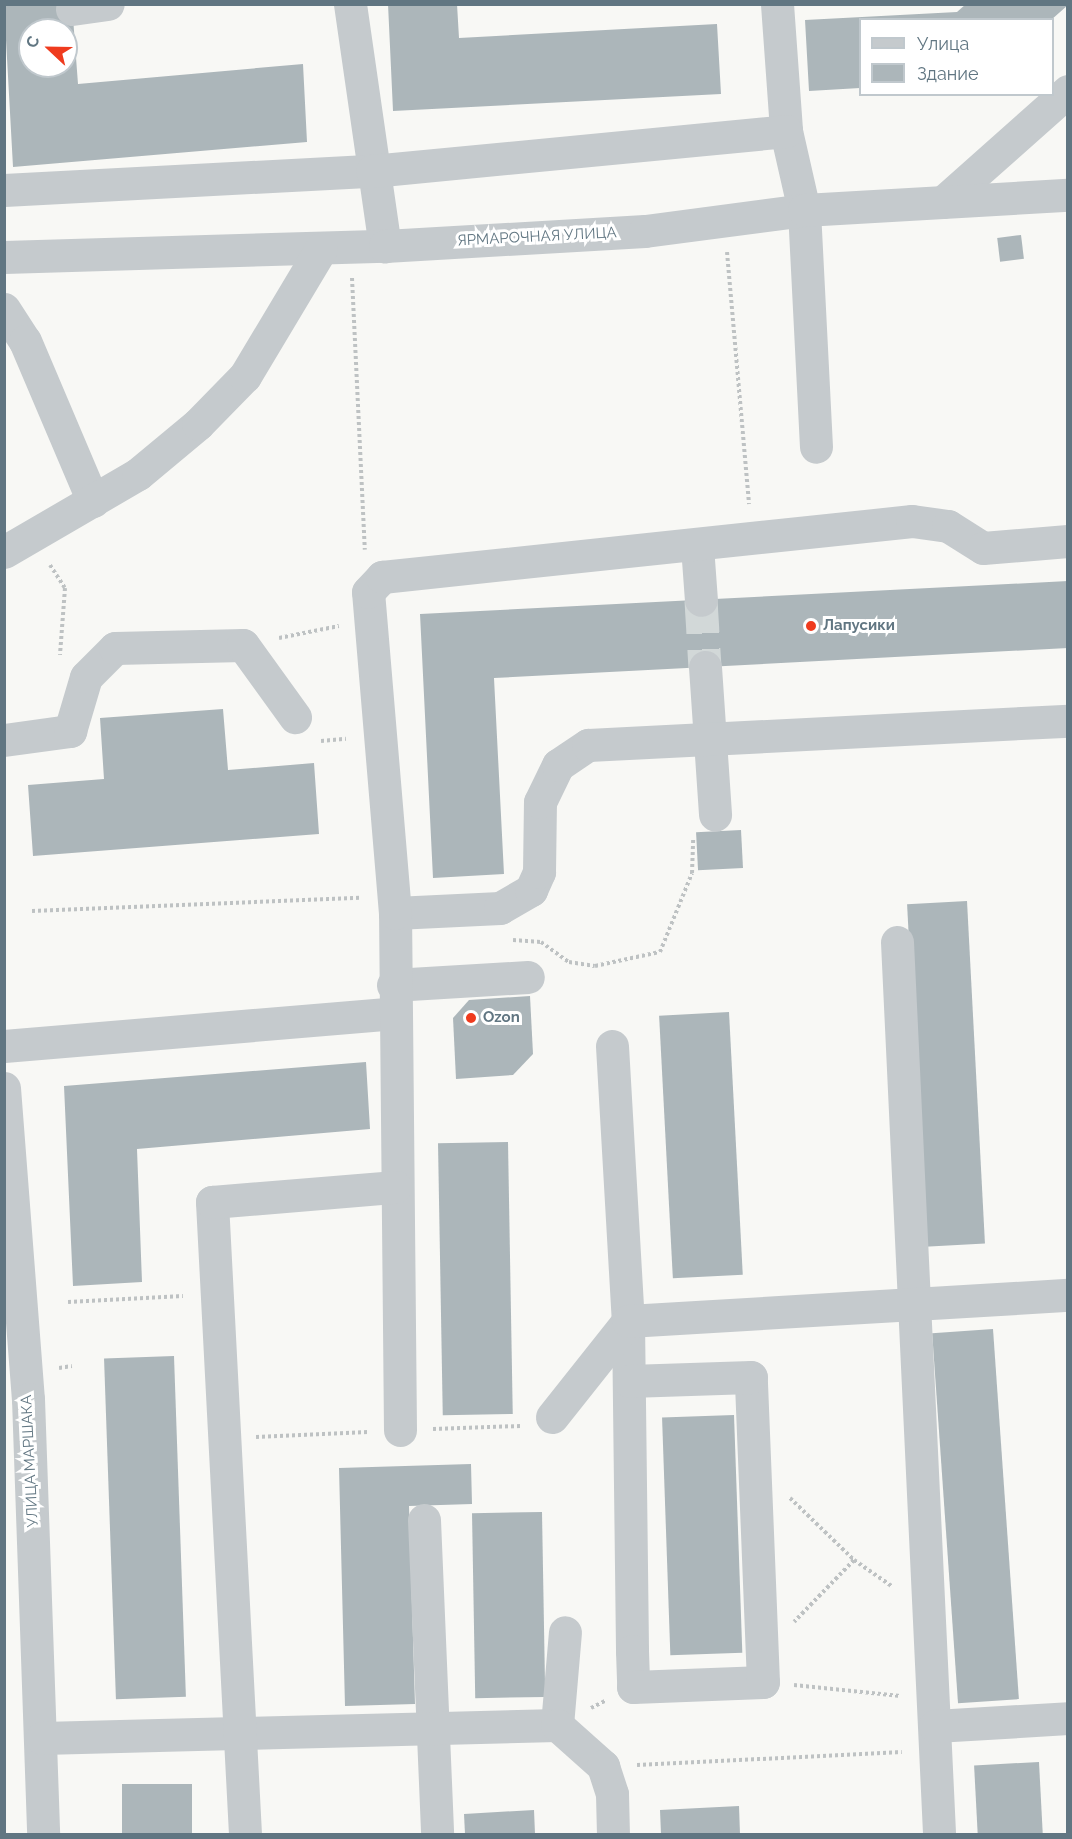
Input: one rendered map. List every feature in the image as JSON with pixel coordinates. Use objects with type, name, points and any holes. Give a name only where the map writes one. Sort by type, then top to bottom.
[{"type":"street","points":[[72,9],[108,4]]},
{"type":"street","points":[[350,4],[372,171],[385,246]]},
{"type":"street","points":[[777,4],[786,131],[804,210],[816,447]]},
{"type":"street","points":[[944,202],[1068,91]]},
{"type":"street","points":[[4,190],[372,171],[786,131]]},
{"type":"street","name":"ЯРМАРОЧНАЯ УЛИЦА","points":[[4,257],[385,246],[724,221],[804,210],[1068,195]]},
{"type":"street","points":[[4,552],[93,501],[155,460],[245,376],[336,248]]},
{"type":"street","points":[[4,309],[25,341],[93,501]]},
{"type":"street","points":[[400,1430],[395,1187],[394,905],[369,606],[382,577],[697,546],[752,536],[912,521],[948,526],[983,548],[1068,541]]},
{"type":"street","points":[[697,546],[701,600]]},
{"type":"street","points":[[4,740],[70,731],[86,676],[115,648],[243,645],[295,717]]},
{"type":"street","points":[[705,667],[715,815]]},
{"type":"street","points":[[394,905],[500,908],[531,890],[540,872],[540,802],[558,765],[588,745],[711,735],[1068,721]]},
{"type":"street","points":[[897,942],[916,1306],[939,1834]]},
{"type":"street","points":[[4,1046],[393,999],[528,977]]},
{"type":"street","points":[[612,1046],[628,1320],[628,1381],[633,1687],[763,1669],[757,1467],[751,1377],[628,1381]]},
{"type":"street","name":"УЛИЦА МАРШАКА","points":[[4,1088],[16,1400],[42,1738],[43,1834]]},
{"type":"street","points":[[245,1834],[212,1202],[395,1187]]},
{"type":"street","points":[[552,1417],[628,1320],[916,1306],[1068,1295]]},
{"type":"street","points":[[424,1520],[437,1834]]},
{"type":"street","points":[[557,1725],[565,1632]]},
{"type":"street","points":[[935,1725],[1068,1718]]},
{"type":"street","points":[[42,1738],[241,1736],[433,1726],[557,1725],[603,1766],[612,1794],[614,1834]]},
{"type":"path","points":[[724,221],[752,536]]},
{"type":"path","points":[[243,645],[369,606],[336,248]]},
{"type":"path","points":[[33,536],[65,588],[59,663]]},
{"type":"path","points":[[508,939],[541,942],[569,962],[595,966],[660,952],[692,873],[693,828],[715,815]]},
{"type":"path","points":[[32,911],[394,905]]},
{"type":"path","points":[[68,1302],[217,1294]]},
{"type":"path","points":[[225,1438],[524,1426],[552,1417]]},
{"type":"path","points":[[757,1467],[854,1560],[763,1669],[935,1725]]},
{"type":"path","points":[[603,1766],[935,1725]]},
{"type":"building","points":[[4,4],[72,4],[73,18],[18,18],[18,78],[78,78],[78,84],[303,64],[307,142],[13,167]]},
{"type":"building","points":[[388,4],[457,4],[459,38],[717,24],[721,94],[393,111]]},
{"type":"building","points":[[966,4],[1068,5],[1053,18],[859,18],[859,88],[809,91],[805,20],[957,12]]},
{"type":"building","points":[[1021,235],[1024,259],[1000,262],[997,238]]},
{"type":"building","points":[[1068,581],[1068,648],[494,678],[504,874],[433,878],[420,614]]},
{"type":"building","points":[[223,709],[228,770],[314,763],[319,834],[33,856],[28,785],[104,779],[100,718]]},
{"type":"building","points":[[741,830],[743,868],[698,870],[696,832]]},
{"type":"building","points":[[967,901],[985,1244],[925,1247],[907,904]]},
{"type":"building","points":[[530,996],[533,1054],[513,1075],[456,1079],[453,1018],[469,1000]]},
{"type":"building","points":[[729,1012],[743,1275],[673,1278],[659,1016]]},
{"type":"building","points":[[366,1062],[370,1129],[137,1149],[142,1282],[73,1286],[64,1086]]},
{"type":"building","points":[[508,1142],[513,1414],[443,1415],[438,1143]]},
{"type":"building","points":[[993,1329],[1019,1699],[958,1703],[932,1333]]},
{"type":"building","points":[[174,1356],[186,1697],[116,1699],[104,1358]]},
{"type":"building","points":[[734,1415],[742,1653],[670,1655],[662,1418]]},
{"type":"building","points":[[471,1464],[472,1504],[409,1506],[415,1704],[345,1706],[339,1468]]},
{"type":"building","points":[[542,1512],[545,1697],[475,1698],[472,1513]]},
{"type":"building","points":[[1039,1762],[1043,1834],[978,1834],[974,1765]]},
{"type":"building","points":[[122,1784],[192,1784],[192,1834],[122,1834]]},
{"type":"building","points":[[739,1806],[740,1834],[661,1834],[660,1810]]},
{"type":"building","points":[[534,1810],[535,1834],[465,1834],[464,1814]]},
{"type":"tunnel","points":[[701,600],[705,667]]},
{"type":"place","name":"Лапусики","points":[[811,626]]},
{"type":"place","name":"Ozon","points":[[471,1018]]}]
